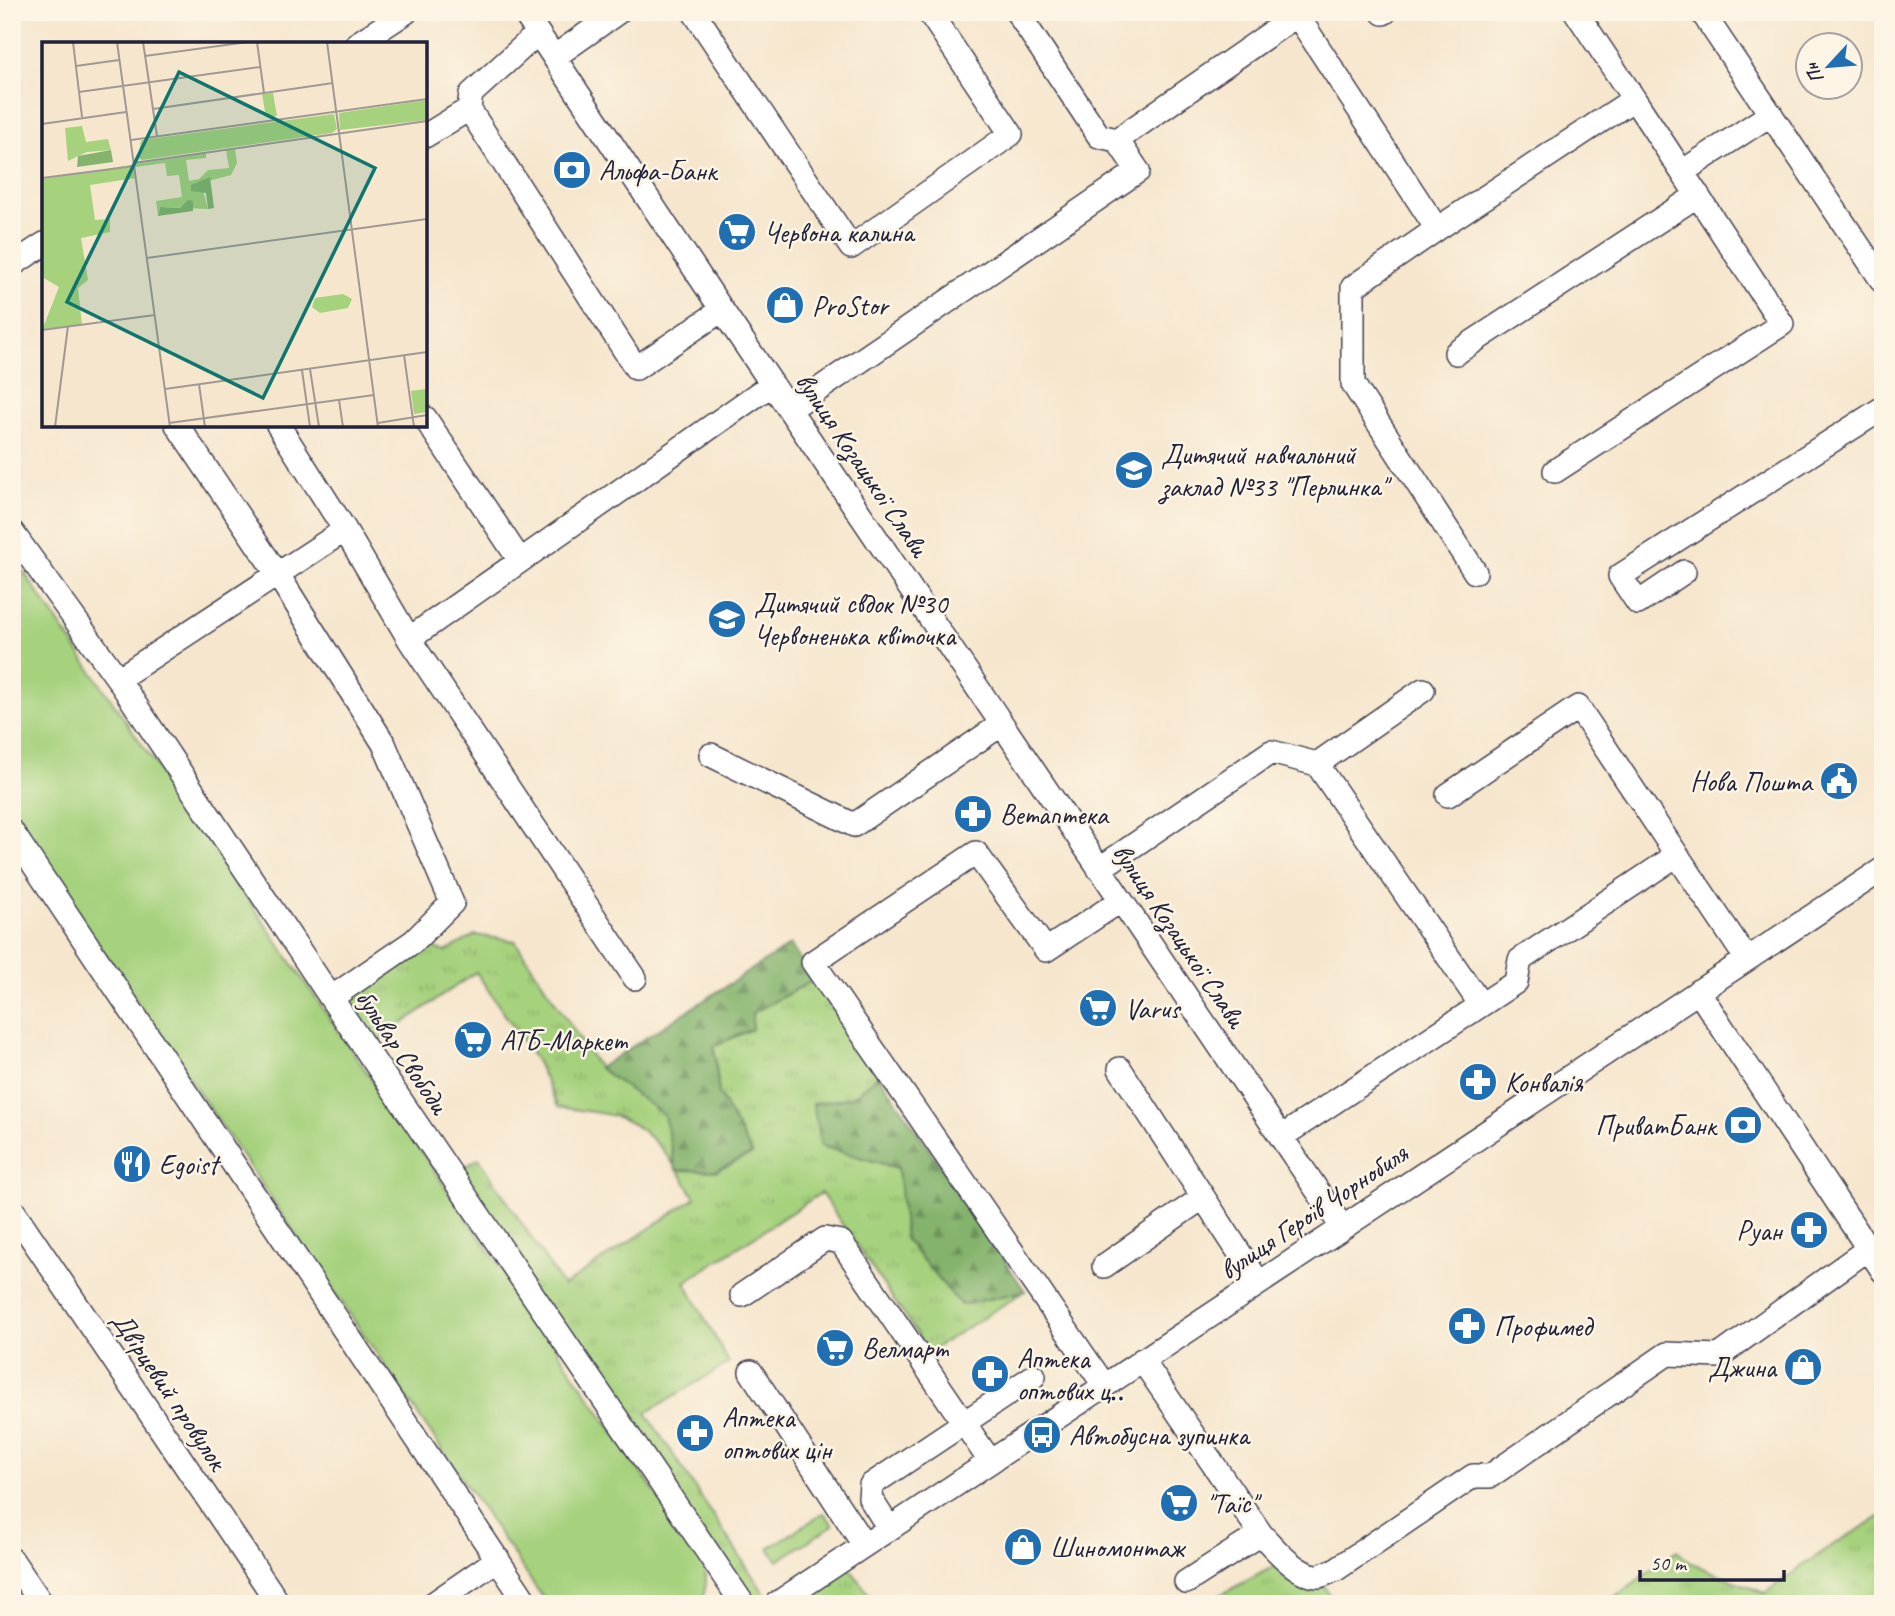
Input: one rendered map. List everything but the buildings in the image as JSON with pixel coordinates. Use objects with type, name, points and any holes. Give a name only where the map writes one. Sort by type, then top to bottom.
[{"type":"street","points":[[360,42],[406,12]]},
{"type":"street","name":"вулиця Козацької Слави","points":[[524,12],[722,310],[1342,1227]]},
{"type":"street","points":[[554,57],[618,12]]},
{"type":"street","points":[[694,12],[851,247],[1011,134],[929,12]]},
{"type":"street","points":[[1017,12],[1099,136],[1117,139],[1297,15],[1437,229]]},
{"type":"street","points":[[1555,471],[1782,324],[1576,12]]},
{"type":"street","points":[[1702,12],[1883,282]]},
{"type":"street","points":[[538,33],[471,94],[469,109],[636,368],[722,310]]},
{"type":"street","points":[[1475,572],[1353,384],[1353,287],[1634,99]]},
{"type":"street","points":[[427,135],[469,109]]},
{"type":"street","points":[[1682,172],[1771,114]]},
{"type":"street","points":[[790,409],[1138,171],[1117,139]]},
{"type":"street","points":[[1456,353],[1698,195]]},
{"type":"street","points":[[12,265],[42,245]]},
{"type":"street","points":[[409,639],[519,559],[772,384]]},
{"type":"street","points":[[1684,572],[1638,603],[1620,576],[1883,408]]},
{"type":"street","points":[[427,421],[519,559]]},
{"type":"street","points":[[178,427],[278,575],[384,744],[452,903],[414,941],[331,998]]},
{"type":"street","points":[[279,427],[345,530],[409,639],[635,978]]},
{"type":"street","points":[[118,679],[345,530]]},
{"type":"street","name":"бульвар Свободи","points":[[12,532],[118,679],[331,998],[743,1604]]},
{"type":"street","points":[[1317,764],[1423,690]]},
{"type":"street","points":[[1448,796],[1578,707],[1746,958]]},
{"type":"street","points":[[711,755],[854,825],[1002,724]]},
{"type":"street","points":[[1099,869],[1271,752],[1317,764],[1481,1005]]},
{"type":"street","points":[[12,832],[527,1604]]},
{"type":"street","points":[[1104,1385],[813,962],[976,852],[1046,950],[1120,901]]},
{"type":"street","points":[[1281,1137],[1516,982],[1520,960],[1677,855]]},
{"type":"street","name":"вулиця Героїв Чорнобиля","points":[[776,1604],[1883,869]]},
{"type":"street","points":[[1698,991],[1883,1271]]},
{"type":"street","points":[[1120,1069],[1259,1283]]},
{"type":"street","points":[[1104,1266],[1202,1198]]},
{"type":"street","name":"Двірцевий провулок","points":[[12,1209],[279,1604]]},
{"type":"street","points":[[743,1295],[825,1238],[841,1242],[990,1461]]},
{"type":"street","points":[[1142,1360],[1261,1534],[1286,1560],[1319,1576],[1335,1570],[1473,1476],[1490,1476],[1667,1354],[1719,1356],[1868,1249]]},
{"type":"street","points":[[751,1372],[864,1545]]},
{"type":"street","points":[[889,1528],[870,1498],[871,1485],[1034,1376]]},
{"type":"street","points":[[1186,1582],[1261,1534]]},
{"type":"street","points":[[433,1604],[498,1559]]},
{"type":"street","points":[[12,1560],[41,1604]]},
{"type":"green space","points":[[12,555],[702,1561],[706,1582],[700,1604],[547,1604],[12,818]]},
{"type":"green space","points":[[475,935],[515,941],[599,1068],[664,1115],[677,1168],[656,1143],[635,1125],[616,1116],[558,1107],[537,1062],[476,972],[366,1049],[331,998],[414,941],[445,952]]},
{"type":"green space","points":[[790,945],[814,980],[752,1013],[752,1029],[714,1046],[719,1094],[752,1154],[716,1171],[676,1170],[664,1115],[599,1068]]},
{"type":"green space","points":[[814,980],[879,1075],[853,1097],[813,1104],[821,1146],[898,1168],[905,1239],[961,1305],[1025,1291],[929,1352],[821,1193],[685,1282],[729,1363],[646,1413],[771,1604],[743,1604],[453,1174],[479,1158],[563,1286],[695,1198],[678,1170],[752,1154],[719,1094],[714,1046],[752,1029],[752,1013]]},
{"type":"green space","points":[[879,1075],[1025,1291],[961,1305],[905,1239],[898,1168],[821,1146],[813,1104],[853,1097]]},
{"type":"green space","points":[[824,1513],[833,1525],[778,1561],[769,1548]]},
{"type":"green space","points":[[1883,1515],[1883,1604],[1605,1604],[1677,1551],[1692,1564],[1765,1593],[1826,1549]]},
{"type":"green space","points":[[843,1559],[876,1604],[776,1604]]},
{"type":"green space","points":[[1286,1560],[1319,1576],[1334,1604],[1203,1604]]},
{"type":"place","name":"Альфа-Банк","points":[[572,170]]},
{"type":"place","name":"Червона калина","points":[[737,232]]},
{"type":"place","name":"ProStor","points":[[785,305]]},
{"type":"place","name":"Дитячий навчальний заклад №33 \"Перлинка\"","points":[[1134,470]]},
{"type":"place","name":"Дитячий свдок №30 Червоненька квіточка","points":[[727,619]]},
{"type":"place","name":"Нова Пошта","points":[[1839,781]]},
{"type":"place","name":"Ветаптека","points":[[973,814]]},
{"type":"place","name":"Varus","points":[[1098,1008]]},
{"type":"place","name":"АТБ-Маркет","points":[[473,1040]]},
{"type":"place","name":"Конвалія","points":[[1478,1082]]},
{"type":"place","name":"ПриватБанк","points":[[1743,1125]]},
{"type":"place","name":"Egoist","points":[[132,1164]]},
{"type":"place","name":"Руан","points":[[1809,1230]]},
{"type":"place","name":"Профимед","points":[[1467,1326]]},
{"type":"place","name":"Велмарт","points":[[835,1348]]},
{"type":"place","name":"Джина","points":[[1803,1367]]},
{"type":"place","name":"Аптека оптових ц‥","points":[[990,1374]]},
{"type":"place","name":"Аптека оптових цін","points":[[695,1433]]},
{"type":"place","name":"Автобусна зупинка","points":[[1042,1435]]},
{"type":"place","name":"\"Таїс\"","points":[[1179,1503]]},
{"type":"place","name":"Шиномонтаж","points":[[1023,1547]]}]
